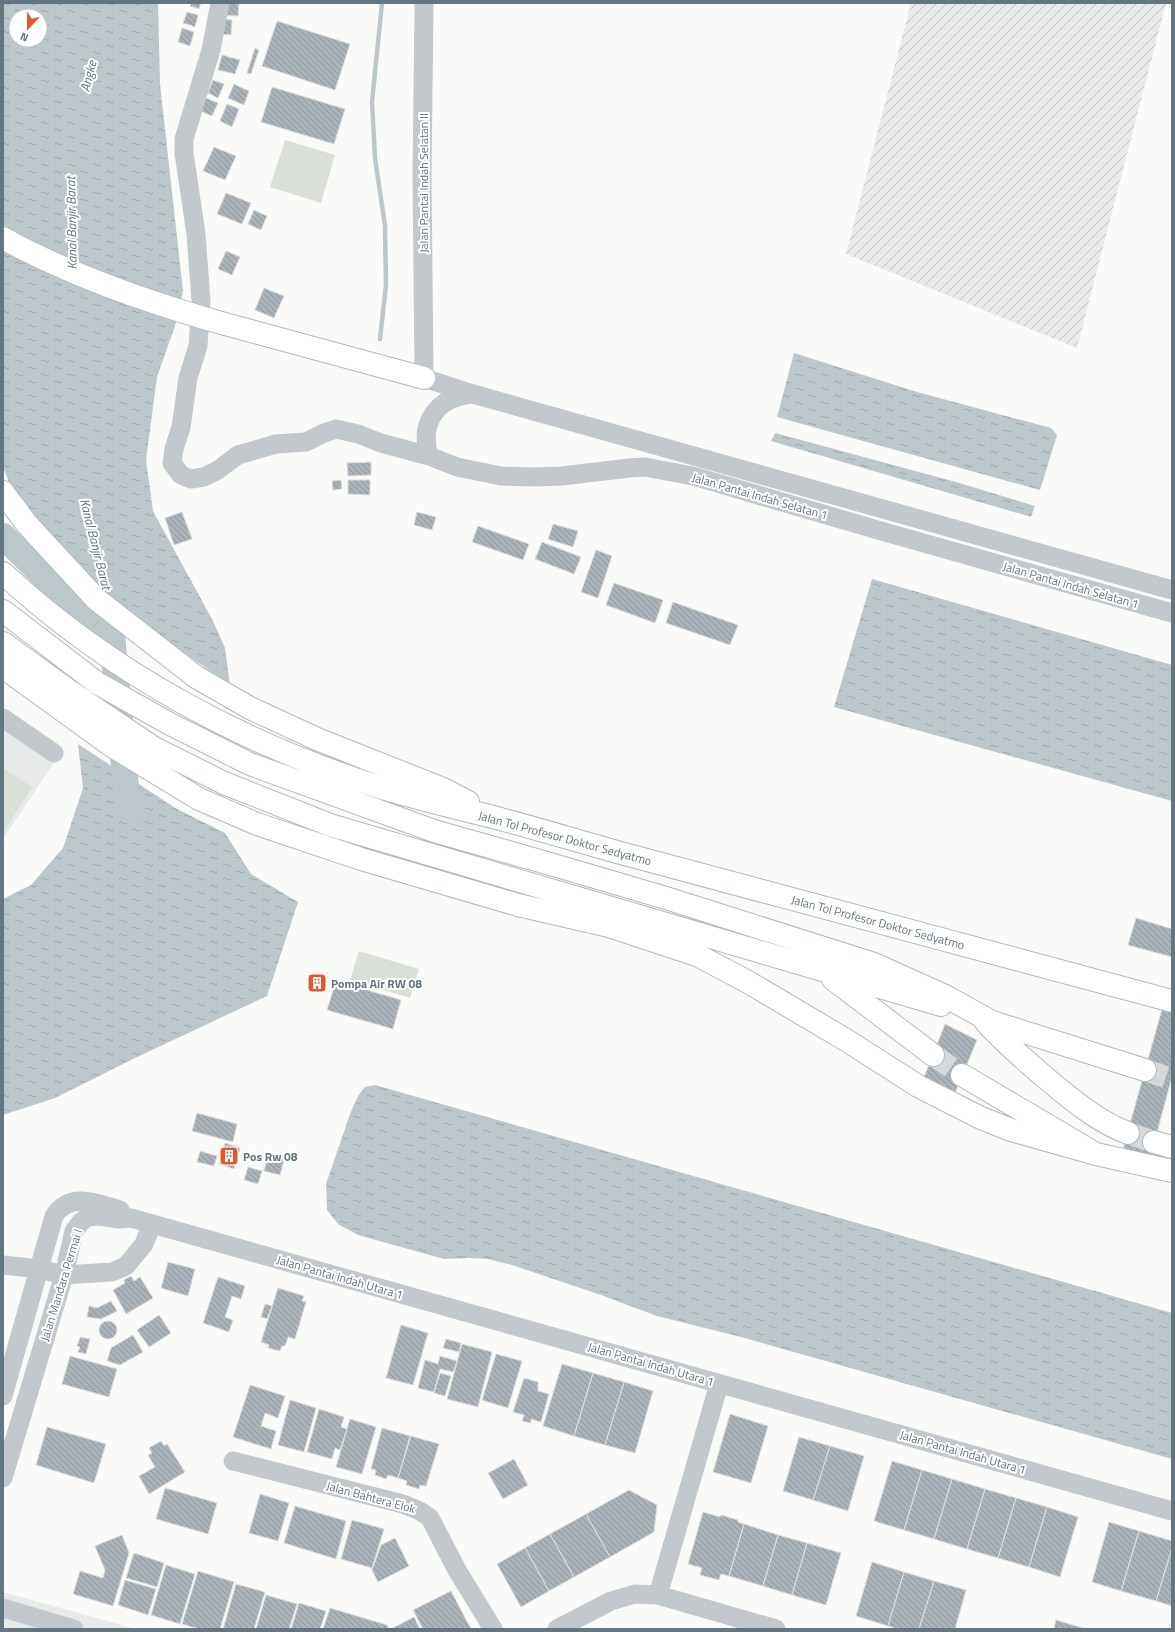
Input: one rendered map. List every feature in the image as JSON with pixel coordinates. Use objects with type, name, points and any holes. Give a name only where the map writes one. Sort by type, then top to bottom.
[{"type":"highway","points":[[3,238],[43,259],[130,294],[178,311],[225,324],[424,371]]},
{"type":"highway","points":[[3,492],[26,523],[96,599],[196,677],[250,708],[317,739],[455,795],[490,817]]},
{"type":"highway","name":"Jalan Tol Profesor Doktor Sedyatmo","points":[[3,574],[31,600],[100,652],[168,695],[225,726],[308,761],[377,786],[436,803],[1172,1001]]},
{"type":"highway","points":[[3,611],[97,683],[170,724],[250,764],[434,831],[666,898],[874,964],[939,993],[992,1022],[1145,1070]]},
{"type":"highway","points":[[3,643],[65,688],[154,748],[224,783],[330,825],[823,971],[980,1015],[999,1037],[1063,1092],[1112,1127],[1128,1133]]},
{"type":"highway","points":[[3,667],[112,746],[199,799],[257,824],[361,859],[518,905],[609,926],[697,955],[748,982],[846,1040],[918,1086],[967,1111],[1011,1130],[1096,1154],[1172,1171]]},
{"type":"highway","points":[[823,971],[933,1055]]},
{"type":"highway","points":[[962,1075],[1096,1154]]},
{"type":"street","points":[[220,3],[211,50],[184,139],[184,153],[196,234],[201,301],[198,346],[188,378],[180,427],[172,463],[181,475],[191,479],[204,477],[218,470],[238,455],[276,444],[306,442],[336,429],[358,434],[381,443],[429,456]]},
{"type":"street","name":"Jalan Pantai Indah Selatan II","points":[[424,3],[422,174],[424,371]]},
{"type":"street","name":"Jalan Pantai Indah Selatan 1","points":[[424,371],[473,394],[1172,590]]},
{"type":"street","name":"Jalan Pantai Indah Selatan 1","points":[[473,394],[462,395],[451,399],[441,405],[434,413],[428,423],[426,434],[426,445],[429,456],[457,467],[479,472],[523,477],[579,475],[629,468],[645,468],[693,476],[1172,613]]},
{"type":"street","points":[[3,718],[54,753]]},
{"type":"street","name":"Jalan Mandara Permai I","points":[[3,1396],[54,1216],[59,1209],[67,1203],[85,1201],[123,1211],[131,1218]]},
{"type":"street","name":"Jalan Mandara Permai I","points":[[3,1478],[64,1275],[74,1231],[80,1223],[88,1217],[99,1216],[119,1219],[131,1218]]},
{"type":"street","name":"Jalan Pantai Indah Utara 1","points":[[131,1218],[1172,1511]]},
{"type":"street","points":[[3,1265],[39,1269],[64,1275],[112,1272],[126,1266],[144,1244],[152,1224]]},
{"type":"street","points":[[658,1595],[719,1384]]},
{"type":"street","name":"Jalan Bahtera Elok","points":[[232,1461],[403,1504],[420,1511],[430,1518],[457,1570],[494,1629]]},
{"type":"street","points":[[557,1629],[611,1602],[635,1594],[658,1595],[776,1629]]},
{"type":"street","points":[[3,1608],[74,1629]]},
{"type":"shaded area","points":[[911,3],[1166,3],[1077,348],[846,254]]},
{"type":"shaded area","points":[[285,140],[335,155],[321,203],[270,187]]},
{"type":"shaded area","points":[[3,725],[55,761],[3,839]]},
{"type":"shaded area","points":[[3,768],[32,787],[3,833]]},
{"type":"shaded area","points":[[359,951],[419,969],[410,998],[350,980]]},
{"type":"shaded area","points":[[3,1592],[136,1629],[3,1629]]},
{"type":"water","name":"Angke","points":[[3,3],[158,3],[160,84],[183,291],[175,326],[157,377],[146,460],[153,511],[213,621],[225,648],[230,685],[96,591],[13,494],[3,466]]},
{"type":"water","points":[[794,353],[917,392],[1051,428],[1057,435],[1040,490],[777,417]]},
{"type":"water","points":[[775,433],[956,482],[1035,506],[1031,517],[771,441]]},
{"type":"water","points":[[872,579],[1172,665],[1172,801],[834,707]]},
{"type":"water","points":[[78,744],[177,809],[225,833],[251,874],[298,902],[267,996],[135,1058],[55,1098],[3,1115],[3,899],[31,885],[63,848],[83,788]]},
{"type":"water","points":[[375,1085],[1172,1313],[1172,1459],[741,1337],[657,1316],[601,1295],[512,1265],[488,1259],[444,1259],[358,1235],[338,1224],[327,1210],[326,1184],[350,1114],[358,1096],[365,1087]]},
{"type":"building","points":[[191,3],[201,3],[199,9],[190,6]]},
{"type":"building","points":[[222,3],[239,3],[238,16],[222,15]]},
{"type":"building","points":[[187,12],[198,15],[195,27],[183,23]]},
{"type":"building","points":[[218,19],[232,20],[231,35],[217,34]]},
{"type":"building","points":[[277,21],[350,44],[335,90],[262,66]]},
{"type":"building","points":[[182,28],[194,32],[190,46],[178,42]]},
{"type":"building","points":[[255,48],[259,50],[251,74],[247,73]]},
{"type":"building","points":[[222,55],[240,60],[235,74],[218,70]]},
{"type":"building","points":[[213,80],[224,84],[218,98],[208,93]]},
{"type":"building","points":[[234,84],[249,91],[244,105],[228,98]]},
{"type":"building","points":[[272,87],[345,109],[334,144],[261,122]]},
{"type":"building","points":[[206,98],[218,103],[212,116],[200,111]]},
{"type":"building","points":[[227,104],[239,109],[232,127],[220,121]]},
{"type":"building","points":[[214,147],[236,156],[225,180],[203,171]]},
{"type":"building","points":[[226,193],[251,203],[242,224],[217,214]]},
{"type":"building","points":[[254,210],[267,216],[261,230],[248,224]]},
{"type":"building","points":[[226,251],[240,257],[232,275],[218,269]]},
{"type":"building","points":[[264,288],[284,296],[274,318],[255,310]]},
{"type":"building","points":[[371,462],[371,475],[348,476],[347,463]]},
{"type":"building","points":[[341,480],[342,489],[333,490],[332,481]]},
{"type":"building","points":[[348,480],[370,480],[370,495],[348,494]]},
{"type":"building","points":[[182,512],[192,539],[174,545],[165,518]]},
{"type":"building","points":[[417,512],[436,517],[432,530],[414,525]]},
{"type":"building","points":[[553,524],[578,531],[573,547],[548,539]]},
{"type":"building","points":[[478,526],[529,544],[523,560],[472,542]]},
{"type":"building","points":[[542,542],[581,557],[574,574],[535,559]]},
{"type":"building","points":[[596,550],[612,556],[598,598],[581,592]]},
{"type":"building","points":[[614,583],[663,600],[655,623],[606,605]]},
{"type":"building","points":[[673,602],[738,625],[730,645],[666,623]]},
{"type":"building","points":[[1136,918],[1172,929],[1172,957],[1128,945]]},
{"type":"building","name":"Pompa Air RW 08","points":[[314,979],[322,983],[320,987],[312,983]]},
{"type":"building","points":[[336,981],[401,1000],[393,1029],[327,1010]]},
{"type":"building","points":[[1162,1009],[1172,1012],[1172,1077],[1150,1158],[1123,1149]]},
{"type":"building","points":[[945,1024],[977,1040],[953,1098],[923,1080]]},
{"type":"building","points":[[197,1113],[237,1124],[233,1142],[192,1131]]},
{"type":"building","name":"Pos Rw 08","points":[[225,1143],[240,1148],[234,1169],[219,1164]]},
{"type":"building","points":[[200,1151],[217,1156],[214,1166],[197,1162]]},
{"type":"building","points":[[269,1152],[285,1156],[280,1175],[264,1171]]},
{"type":"building","points":[[248,1167],[262,1171],[258,1184],[244,1180]]},
{"type":"building","points":[[168,1262],[195,1269],[188,1296],[161,1288]]},
{"type":"building","points":[[131,1276],[134,1281],[140,1277],[153,1298],[126,1314],[113,1290],[125,1283],[124,1280]]},
{"type":"building","points":[[218,1277],[245,1286],[241,1299],[232,1296],[225,1317],[233,1320],[229,1332],[203,1323]]},
{"type":"building","points":[[278,1288],[304,1296],[302,1301],[306,1302],[295,1339],[288,1337],[285,1346],[282,1346],[280,1351],[268,1348],[269,1345],[261,1342]]},
{"type":"building","points":[[111,1301],[117,1311],[101,1319],[87,1317],[89,1306],[97,1308]]},
{"type":"building","points":[[265,1304],[272,1306],[267,1319],[261,1317]]},
{"type":"building","points":[[159,1315],[171,1333],[149,1347],[137,1330]]},
{"type":"building","points":[[108,1321],[114,1324],[117,1330],[114,1336],[108,1339],[102,1336],[99,1330],[102,1324]]},
{"type":"building","points":[[401,1325],[428,1333],[413,1385],[386,1378]]},
{"type":"building","points":[[133,1335],[143,1352],[120,1365],[107,1361],[111,1348]]},
{"type":"building","points":[[80,1337],[90,1339],[86,1354],[78,1352],[80,1347],[77,1346]]},
{"type":"building","points":[[446,1339],[461,1343],[459,1352],[443,1348]]},
{"type":"building","points":[[462,1344],[492,1352],[478,1407],[447,1399]]},
{"type":"building","points":[[496,1354],[522,1361],[508,1408],[482,1400]]},
{"type":"building","points":[[70,1356],[117,1369],[109,1397],[62,1384]]},
{"type":"building","points":[[440,1356],[457,1361],[453,1372],[440,1369],[434,1392],[418,1388],[425,1360],[438,1364]]},
{"type":"building","points":[[562,1364],[593,1373],[574,1436],[543,1426]]},
{"type":"building","points":[[440,1373],[451,1376],[445,1396],[434,1393]]},
{"type":"building","points":[[593,1373],[624,1382],[605,1445],[574,1436]]},
{"type":"building","points":[[524,1378],[538,1382],[538,1391],[549,1394],[541,1422],[531,1419],[531,1423],[522,1421],[524,1415],[513,1412]]},
{"type":"building","points":[[624,1382],[653,1391],[635,1453],[605,1445]]},
{"type":"building","points":[[250,1385],[285,1396],[278,1418],[265,1413],[261,1426],[276,1431],[271,1449],[233,1437]]},
{"type":"building","points":[[290,1400],[316,1408],[304,1452],[278,1445]]},
{"type":"building","points":[[319,1409],[344,1417],[341,1427],[347,1429],[340,1450],[335,1448],[332,1459],[307,1452]]},
{"type":"building","points":[[730,1414],[768,1426],[751,1483],[713,1472]]},
{"type":"building","points":[[350,1419],[376,1427],[362,1474],[336,1467]]},
{"type":"building","points":[[47,1427],[106,1444],[94,1483],[36,1465]]},
{"type":"building","points":[[382,1428],[410,1436],[398,1478],[388,1475],[386,1479],[375,1475],[376,1470],[371,1469]]},
{"type":"building","points":[[411,1436],[439,1444],[426,1486],[420,1485],[419,1489],[406,1485],[407,1481],[398,1478]]},
{"type":"building","points":[[799,1437],[830,1446],[813,1500],[783,1491]]},
{"type":"building","points":[[161,1441],[164,1446],[167,1444],[185,1472],[149,1494],[139,1476],[155,1467],[148,1455],[152,1453],[149,1448]]},
{"type":"building","points":[[830,1446],[864,1456],[848,1511],[813,1500]]},
{"type":"building","points":[[514,1459],[528,1485],[503,1499],[488,1473]]},
{"type":"building","points":[[892,1461],[922,1470],[904,1530],[874,1521]]},
{"type":"building","points":[[922,1470],[952,1479],[934,1539],[904,1530]]},
{"type":"building","points":[[952,1479],[985,1489],[967,1549],[934,1539]]},
{"type":"building","points":[[165,1488],[217,1503],[208,1534],[156,1519]]},
{"type":"building","points":[[985,1489],[1016,1498],[998,1558],[967,1549]]},
{"type":"building","points":[[629,1490],[657,1505],[654,1532],[610,1557],[586,1514]]},
{"type":"building","points":[[260,1494],[289,1503],[278,1541],[249,1533]]},
{"type":"building","points":[[1016,1498],[1047,1507],[1029,1567],[998,1558]]},
{"type":"building","points":[[295,1506],[346,1521],[336,1559],[284,1543]]},
{"type":"building","points":[[1047,1507],[1078,1517],[1060,1577],[1029,1567]]},
{"type":"building","points":[[703,1512],[720,1517],[721,1515],[738,1520],[738,1522],[744,1524],[729,1576],[721,1574],[719,1580],[700,1575],[702,1568],[688,1564]]},
{"type":"building","points":[[586,1514],[610,1557],[574,1577],[550,1534]]},
{"type":"building","points":[[352,1520],[384,1529],[372,1568],[341,1559]]},
{"type":"building","points":[[1109,1522],[1139,1531],[1121,1591],[1092,1582]]},
{"type":"building","points":[[744,1524],[778,1535],[763,1586],[729,1576]]},
{"type":"building","points":[[1139,1531],[1172,1541],[1172,1548],[1156,1601],[1121,1591]]},
{"type":"building","points":[[550,1534],[574,1577],[549,1591],[525,1548]]},
{"type":"building","points":[[122,1535],[129,1553],[113,1606],[73,1594],[80,1571],[103,1578],[105,1570],[95,1546]]},
{"type":"building","points":[[778,1535],[807,1543],[792,1595],[763,1586]]},
{"type":"building","points":[[395,1538],[409,1566],[378,1582],[372,1570],[381,1545]]},
{"type":"building","points":[[807,1543],[841,1553],[826,1605],[792,1595]]},
{"type":"building","points":[[525,1548],[549,1591],[521,1607],[497,1564]]},
{"type":"building","points":[[1172,1548],[1172,1606],[1156,1601]]},
{"type":"building","points":[[134,1553],[164,1563],[157,1587],[126,1578]]},
{"type":"building","points":[[872,1562],[904,1572],[888,1626],[856,1616]]},
{"type":"building","points":[[166,1565],[195,1574],[180,1624],[151,1615]]},
{"type":"building","points":[[198,1571],[234,1582],[220,1629],[199,1629],[182,1624]]},
{"type":"building","points":[[904,1572],[934,1581],[919,1629],[898,1629],[888,1626]]},
{"type":"building","points":[[125,1580],[156,1589],[148,1615],[118,1605]]},
{"type":"building","points":[[934,1581],[966,1590],[955,1629],[919,1629]]},
{"type":"building","points":[[236,1584],[265,1592],[254,1629],[223,1629]]},
{"type":"building","points":[[451,1591],[471,1629],[423,1629],[413,1610]]},
{"type":"building","points":[[266,1595],[297,1604],[289,1629],[256,1629]]},
{"type":"building","points":[[299,1603],[326,1611],[320,1629],[291,1629]]},
{"type":"building","points":[[330,1608],[387,1625],[389,1629],[323,1629]]},
{"type":"building","points":[[414,1617],[420,1629],[391,1629]]},
{"type":"building","points":[[1056,1620],[1086,1629],[1054,1629]]},
{"type":"waterway","points":[[380,339],[386,285],[385,226],[375,158],[372,102],[382,3]]},
{"type":"waterway","points":[[3,536],[113,644]]},
{"type":"waterway","name":"Kanal Banjir Barat","points":[[108,590],[128,810]]},
{"type":"tunnel","points":[[933,1055],[962,1075]]},
{"type":"tunnel","points":[[1145,1070],[1172,1079]]},
{"type":"tunnel","points":[[1128,1133],[1154,1142]]},
{"type":"place","name":"Pompa Air RW 08","points":[[317,983]]},
{"type":"place","name":"Pos Rw 08","points":[[229,1156]]}]
